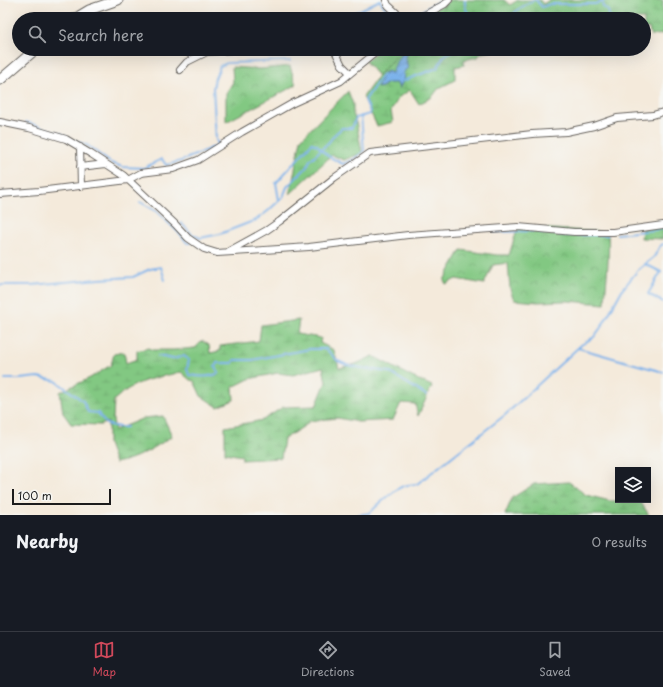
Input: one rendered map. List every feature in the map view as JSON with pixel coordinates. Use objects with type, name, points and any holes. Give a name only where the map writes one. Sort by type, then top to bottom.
[{"type":"street","points":[[86,12],[118,0]]},
{"type":"street","points":[[386,0],[388,5],[395,12]]},
{"type":"street","points":[[430,12],[445,4],[449,0]]},
{"type":"street","points":[[0,80],[28,56]]},
{"type":"street","points":[[180,70],[187,62],[198,56]]},
{"type":"street","points":[[338,56],[342,65],[350,73]]},
{"type":"street","points":[[0,194],[39,191],[128,180],[141,173],[173,169],[198,160],[281,109],[340,80],[371,56]]},
{"type":"street","points":[[227,252],[271,228],[334,178],[370,153],[532,134],[566,132],[594,126],[617,118],[663,112]]},
{"type":"street","points":[[0,122],[38,130],[66,139],[80,147],[123,175],[188,238],[204,249],[216,253],[309,247],[408,235],[505,228],[574,232],[613,232],[658,227],[663,225]]},
{"type":"street","points":[[80,147],[82,186]]},
{"type":"street","points":[[80,167],[106,164]]},
{"type":"green space","points":[[449,0],[504,0],[510,5],[518,0],[540,0],[543,4],[549,0],[663,0],[663,34],[651,36],[651,12],[442,12],[445,4]]},
{"type":"green space","points":[[445,4],[442,12],[430,12]]},
{"type":"green space","points":[[371,56],[397,56],[378,76],[365,61]]},
{"type":"green space","points":[[479,56],[464,60],[464,65],[455,67],[455,80],[439,88],[432,97],[419,104],[410,90],[399,97],[391,111],[393,122],[377,126],[363,97],[378,76],[395,57]]},
{"type":"green space","points":[[290,66],[296,85],[226,122],[226,93],[233,82],[232,67],[260,69]]},
{"type":"green space","points":[[348,91],[353,104],[353,113],[362,153],[344,160],[332,155],[290,194],[301,139]]},
{"type":"green space","points":[[663,225],[663,239],[641,238],[642,229]]},
{"type":"green space","points":[[518,227],[608,232],[605,304],[567,301],[538,302],[514,300],[510,289],[508,263],[493,265],[484,284],[456,279],[446,284],[444,280],[461,250],[497,255],[509,255]]},
{"type":"green space","points":[[299,320],[297,334],[321,338],[320,343],[334,350],[339,368],[356,364],[373,356],[432,386],[418,416],[415,404],[401,403],[393,420],[358,422],[338,418],[309,421],[306,425],[284,439],[281,458],[242,460],[242,456],[225,453],[225,427],[263,420],[283,407],[316,406],[326,382],[323,367],[293,375],[278,373],[249,379],[233,387],[234,400],[218,407],[201,396],[194,381],[190,380],[181,372],[154,378],[138,384],[122,393],[114,400],[113,420],[115,430],[144,418],[163,416],[172,436],[145,453],[115,463],[108,444],[108,422],[101,425],[71,424],[63,413],[60,392],[90,378],[111,365],[114,354],[124,352],[126,363],[137,359],[137,351],[148,348],[153,350],[173,350],[195,348],[202,341],[209,345],[210,353],[220,351],[220,346],[259,341],[261,325]]},
{"type":"green space","points":[[569,482],[586,495],[615,501],[615,503],[641,503],[649,515],[505,515],[512,498],[534,484]]},
{"type":"water","points":[[401,56],[405,56],[408,68],[403,72],[403,79],[399,89],[397,83],[388,83],[377,88],[383,74],[388,71],[392,73],[398,59]]},
{"type":"waterway","points":[[356,12],[380,0]]},
{"type":"waterway","points":[[465,0],[467,12]]},
{"type":"waterway","points":[[515,12],[534,0]]},
{"type":"waterway","points":[[536,0],[542,7],[550,4],[595,4],[606,0]]},
{"type":"waterway","points":[[380,1],[389,12]]},
{"type":"waterway","points":[[421,12],[439,2]]},
{"type":"waterway","points":[[602,2],[603,7],[608,12]]},
{"type":"waterway","points":[[403,81],[437,68],[444,56]]},
{"type":"waterway","points":[[75,141],[87,145],[111,163],[123,167],[144,168],[162,159],[166,165],[181,161],[216,146],[218,143],[216,140],[213,88],[220,66],[227,63],[290,61]]},
{"type":"waterway","points":[[181,223],[192,234],[200,238],[220,234],[256,220],[283,197],[287,187],[306,168],[310,160],[329,142],[335,134],[342,128],[352,128],[356,118],[370,114],[365,100],[383,74]]},
{"type":"waterway","points":[[279,200],[276,183],[312,143],[317,145],[328,156],[343,164],[353,160],[364,151],[361,116]]},
{"type":"waterway","points":[[26,122],[66,136]]},
{"type":"waterway","points":[[140,202],[156,211],[180,234],[187,243],[191,243]]},
{"type":"waterway","points":[[617,234],[663,229]]},
{"type":"waterway","points":[[494,232],[533,231]]},
{"type":"waterway","points":[[539,232],[567,235],[608,235]]},
{"type":"waterway","points":[[357,515],[370,513],[400,488],[407,485],[417,484],[505,415],[581,345],[594,337],[602,326],[622,290],[638,270],[654,257],[660,246],[663,244]]},
{"type":"waterway","points":[[645,264],[661,272],[648,294],[663,302]]},
{"type":"waterway","points":[[0,285],[32,285],[133,277],[150,269],[161,267],[165,280]]},
{"type":"waterway","points":[[578,348],[663,372]]},
{"type":"waterway","points":[[158,356],[173,359],[184,356],[189,360],[187,369],[189,375],[204,377],[219,373],[215,367],[217,363],[233,363],[234,360],[252,360],[310,349],[326,349],[338,361],[347,365],[389,372],[426,395]]},
{"type":"waterway","points":[[5,379],[38,377],[56,381],[83,401],[88,412],[98,413],[106,424],[127,427]]}]
